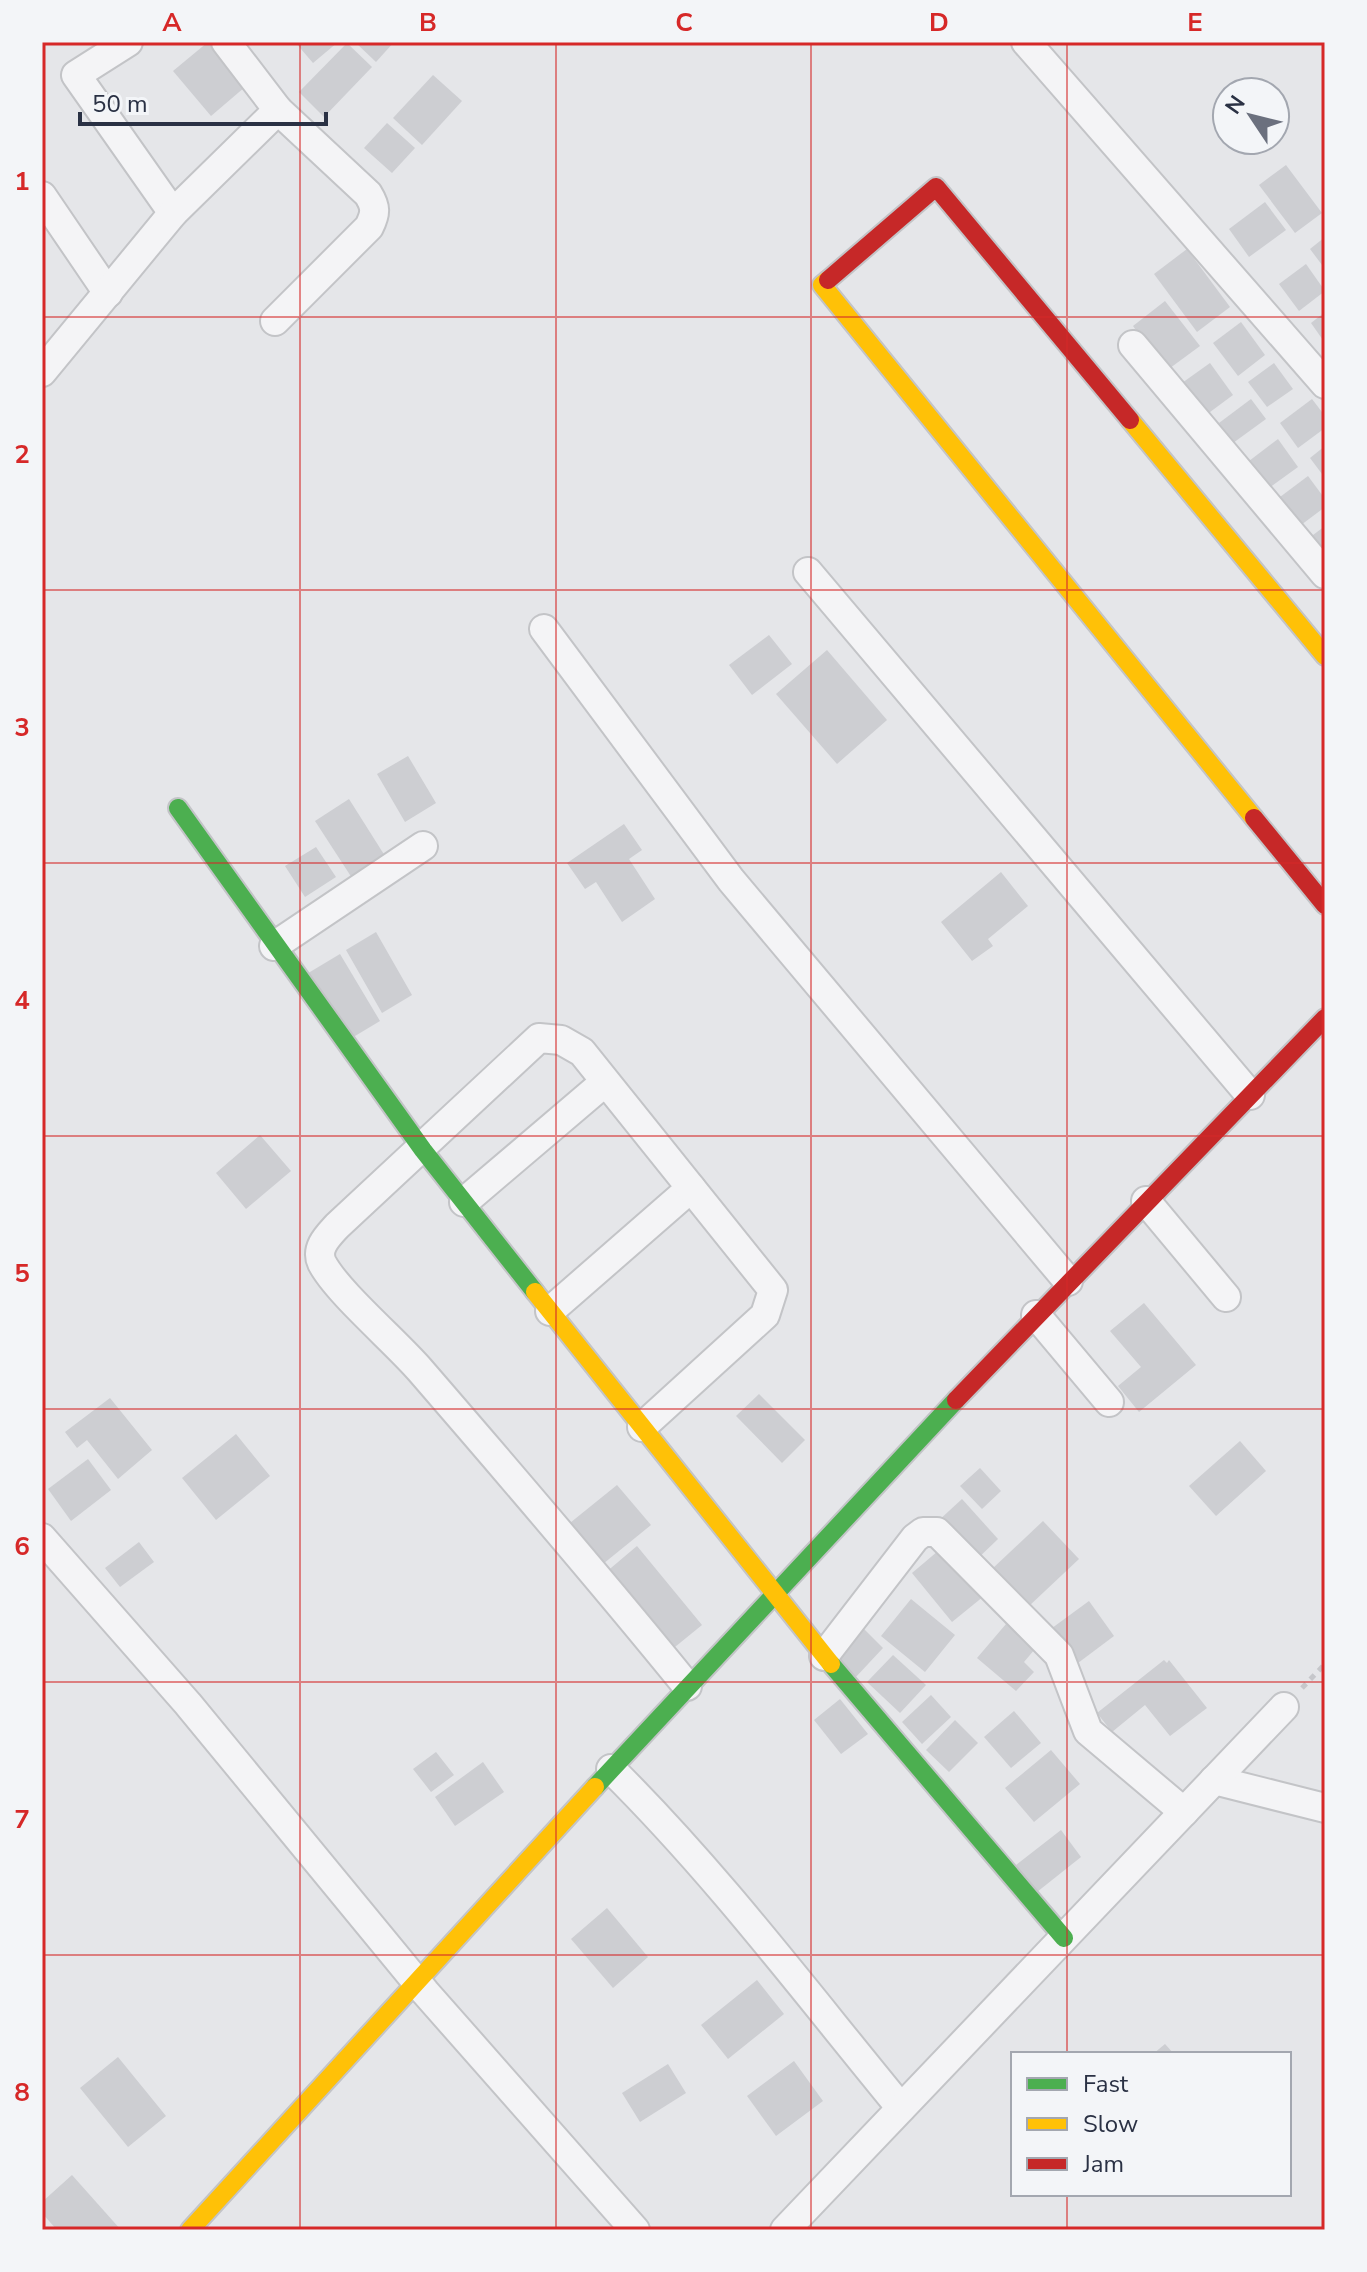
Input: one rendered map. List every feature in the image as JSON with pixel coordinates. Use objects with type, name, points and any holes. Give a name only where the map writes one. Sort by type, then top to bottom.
[{"type":"street","points":[[128,42],[76,75],[173,213]]},
{"type":"street","points":[[226,42],[278,110],[368,194],[375,205],[375,216],[369,227],[275,321]]},
{"type":"street","points":[[1026,42],[1325,384]]},
{"type":"street","points":[[42,372],[173,213],[278,110]]},
{"type":"street","points":[[1325,656],[936,187],[822,285],[1325,905]]},
{"type":"street","points":[[42,196],[108,293]]},
{"type":"street","points":[[1133,345],[1325,574]]},
{"type":"street","points":[[808,572],[1250,1095]]},
{"type":"street","points":[[544,629],[731,880],[1068,1281]]},
{"type":"street","points":[[178,808],[423,1150],[787,1612],[1064,1938]]},
{"type":"street","points":[[274,946],[423,846]]},
{"type":"street","points":[[190,2230],[617,1775],[687,1686],[774,1594],[1045,1323],[1068,1281],[1153,1209],[1250,1095],[1325,1018]]},
{"type":"street","points":[[642,1427],[765,1315],[773,1290],[582,1052],[561,1040],[539,1038],[326,1238],[320,1254],[322,1263],[419,1369],[687,1686]]},
{"type":"street","points":[[464,1202],[605,1082]]},
{"type":"street","points":[[550,1311],[691,1188]]},
{"type":"street","points":[[1153,1209],[1226,1297]]},
{"type":"street","points":[[1045,1323],[1102,1392]]},
{"type":"street","points":[[817,1648],[915,1538],[923,1532],[937,1532],[1059,1655],[1088,1731],[1184,1812]]},
{"type":"street","points":[[42,1538],[188,1704],[450,2021],[635,2230]]},
{"type":"street","points":[[785,2230],[1284,1707]]},
{"type":"street","points":[[617,1775],[654,1811],[901,2108]]},
{"type":"street","points":[[1214,1780],[1325,1808]]},
{"type":"building","points":[[208,42],[245,87],[211,116],[173,71]]},
{"type":"building","points":[[295,42],[338,42],[313,63]]},
{"type":"building","points":[[355,42],[394,42],[376,62]]},
{"type":"building","points":[[347,43],[372,67],[324,117],[299,92]]},
{"type":"building","points":[[433,75],[462,101],[422,145],[393,118]]},
{"type":"building","points":[[387,123],[415,148],[392,173],[364,148]]},
{"type":"building","points":[[1286,165],[1322,213],[1295,233],[1259,185]]},
{"type":"building","points":[[1265,202],[1286,230],[1249,257],[1229,229]]},
{"type":"building","points":[[1325,237],[1325,269],[1310,249]]},
{"type":"building","points":[[1187,249],[1230,307],[1197,332],[1154,274]]},
{"type":"building","points":[[1306,264],[1325,291],[1299,311],[1279,284]]},
{"type":"building","points":[[1165,301],[1200,346],[1166,371],[1133,326]]},
{"type":"building","points":[[1325,312],[1325,343],[1311,323]]},
{"type":"building","points":[[1241,322],[1265,355],[1238,376],[1213,343]]},
{"type":"building","points":[[1210,363],[1233,395],[1206,415],[1182,383]]},
{"type":"building","points":[[1274,363],[1293,389],[1267,407],[1248,382]]},
{"type":"building","points":[[1251,399],[1266,419],[1233,443],[1219,423]]},
{"type":"building","points":[[1312,399],[1325,416],[1325,428],[1298,448],[1280,423]]},
{"type":"building","points":[[1278,439],[1298,467],[1269,488],[1249,461]]},
{"type":"building","points":[[1325,446],[1325,478],[1310,458]]},
{"type":"building","points":[[1308,476],[1325,499],[1325,507],[1301,525],[1280,497]]},
{"type":"building","points":[[1325,526],[1325,559],[1309,538]]},
{"type":"building","points":[[769,635],[792,664],[752,695],[729,665]]},
{"type":"building","points":[[827,650],[887,720],[837,764],[776,694]]},
{"type":"building","points":[[408,756],[436,803],[405,822],[377,774]]},
{"type":"building","points":[[349,799],[385,856],[352,878],[315,821]]},
{"type":"building","points":[[624,824],[642,850],[629,859],[655,899],[622,922],[596,882],[585,889],[567,863]]},
{"type":"building","points":[[316,847],[336,877],[305,897],[285,866]]},
{"type":"building","points":[[1001,872],[1028,906],[988,939],[993,946],[972,961],[941,922]]},
{"type":"building","points":[[376,932],[412,995],[382,1013],[346,950]]},
{"type":"building","points":[[340,954],[380,1021],[345,1042],[305,975]]},
{"type":"building","points":[[260,1135],[291,1171],[246,1209],[216,1173]]},
{"type":"building","points":[[1144,1303],[1196,1365],[1139,1412],[1118,1386],[1141,1367],[1110,1331]]},
{"type":"building","points":[[759,1394],[805,1440],[782,1463],[736,1416]]},
{"type":"building","points":[[110,1398],[152,1450],[118,1479],[87,1440],[77,1448],[65,1432]]},
{"type":"building","points":[[236,1434],[270,1476],[216,1520],[182,1478]]},
{"type":"building","points":[[1240,1441],[1266,1471],[1216,1516],[1189,1486]]},
{"type":"building","points":[[88,1459],[111,1490],[71,1521],[48,1489]]},
{"type":"building","points":[[980,1468],[1001,1491],[982,1509],[960,1486]]},
{"type":"building","points":[[617,1485],[651,1525],[598,1568],[565,1527]]},
{"type":"building","points":[[962,1499],[998,1539],[974,1562],[937,1522]]},
{"type":"building","points":[[1043,1521],[1079,1559],[1028,1607],[992,1569]]},
{"type":"building","points":[[139,1542],[154,1562],[120,1587],[105,1568]]},
{"type":"building","points":[[637,1546],[702,1625],[670,1651],[605,1573]]},
{"type":"building","points":[[944,1546],[984,1596],[952,1622],[912,1573]]},
{"type":"building","points":[[911,1599],[955,1635],[925,1672],[881,1636]]},
{"type":"building","points":[[1089,1601],[1114,1636],[1074,1666],[1048,1631]]},
{"type":"building","points":[[857,1622],[883,1648],[854,1679],[827,1653]]},
{"type":"building","points":[[1006,1624],[1035,1649],[1024,1662],[1034,1672],[1016,1691],[977,1658]]},
{"type":"building","points":[[893,1655],[926,1685],[900,1713],[867,1682]]},
{"type":"building","points":[[1164,1660],[1167,1663],[1169,1660],[1207,1708],[1170,1736],[1145,1705],[1112,1732],[1097,1713]]},
{"type":"building","points":[[931,1695],[951,1717],[922,1744],[902,1722]]},
{"type":"building","points":[[840,1699],[868,1734],[841,1754],[814,1720]]},
{"type":"building","points":[[1014,1711],[1041,1743],[1011,1768],[984,1737]]},
{"type":"building","points":[[955,1720],[978,1743],[949,1772],[926,1750]]},
{"type":"building","points":[[1051,1750],[1080,1784],[1034,1822],[1005,1788]]},
{"type":"building","points":[[436,1752],[454,1775],[431,1792],[413,1769]]},
{"type":"building","points":[[483,1762],[504,1792],[455,1826],[435,1797]]},
{"type":"building","points":[[1061,1830],[1081,1857],[1037,1892],[1016,1865]]},
{"type":"building","points":[[607,1908],[648,1957],[613,1988],[571,1939]]},
{"type":"building","points":[[757,1980],[784,2014],[728,2059],[701,2025]]},
{"type":"building","points":[[1165,2044],[1172,2052],[1155,2052]]},
{"type":"building","points":[[118,2057],[166,2116],[128,2147],[80,2088]]},
{"type":"building","points":[[794,2061],[823,2101],[776,2136],[747,2096]]},
{"type":"building","points":[[668,2064],[686,2093],[640,2122],[622,2093]]},
{"type":"building","points":[[72,2175],[121,2230],[57,2230],[42,2213],[42,2202]]},
{"type":"traffic: fast","points":[[178,808],[423,1150],[535,1292]]},
{"type":"traffic: fast","points":[[595,1787],[956,1400]]},
{"type":"traffic: fast","points":[[831,1664],[1064,1938]]},
{"type":"traffic: slow","points":[[828,280],[822,285],[1254,818]]},
{"type":"traffic: slow","points":[[1130,420],[1325,656]]},
{"type":"traffic: slow","points":[[535,1292],[831,1664]]},
{"type":"traffic: slow","points":[[190,2230],[595,1787]]},
{"type":"traffic: jam","points":[[828,280],[936,187],[1130,420]]},
{"type":"traffic: jam","points":[[1254,818],[1325,905]]},
{"type":"traffic: jam","points":[[956,1400],[1325,1018]]}]
